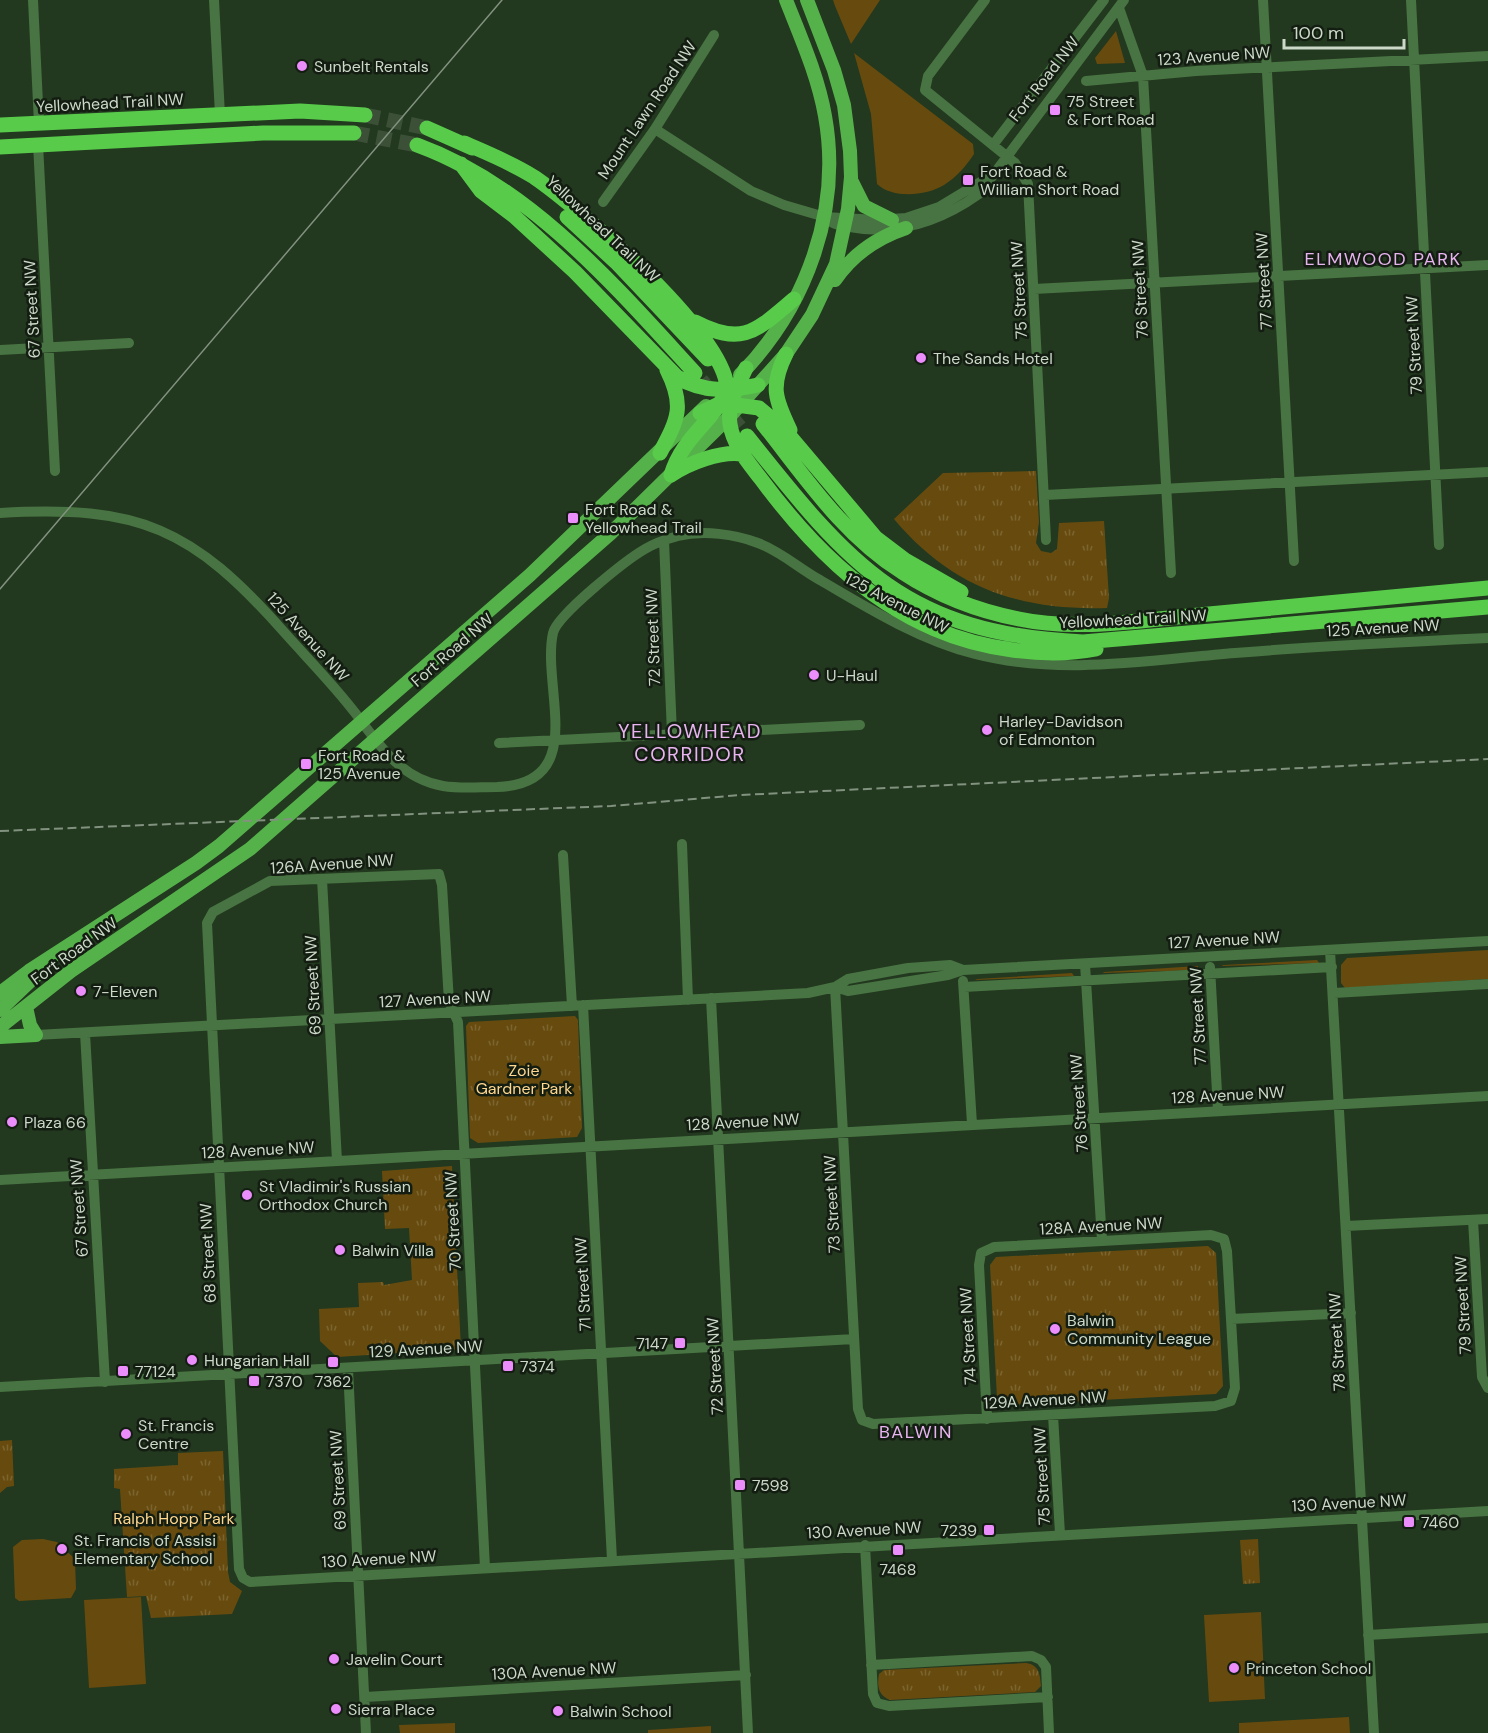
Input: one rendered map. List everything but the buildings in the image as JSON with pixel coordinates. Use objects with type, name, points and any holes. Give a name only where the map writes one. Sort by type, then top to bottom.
[{"type":"highway","name":"Yellowhead Trail NW","points":[[0,126],[300,111],[365,115]]},
{"type":"highway","name":"Yellowhead Trail NW","points":[[427,128],[464,143],[534,190],[579,227],[710,354]]},
{"type":"highway","points":[[0,147],[299,131],[354,133]]},
{"type":"highway","points":[[464,143],[534,177],[609,237],[688,318],[713,358],[708,370],[689,377]]},
{"type":"highway","name":"Yellowhead Trail NW","points":[[417,145],[461,164],[500,188],[567,242],[646,320],[689,377]]},
{"type":"highway","points":[[461,164],[481,191],[514,216],[575,272],[663,362],[729,398],[759,408],[783,428],[876,538],[905,560],[952,588],[980,599],[1022,610],[1141,620]]},
{"type":"highway","points":[[688,318],[714,332],[739,334],[765,323],[794,299]]},
{"type":"highway","points":[[710,354],[729,398],[733,435],[742,453],[806,536],[835,564],[896,610],[936,630],[1016,651],[1045,654],[1079,652],[1143,639]]},
{"type":"highway","points":[[786,354],[776,373],[775,391],[779,408],[798,446]]},
{"type":"highway","points":[[660,453],[675,425],[679,404],[676,391],[663,362]]},
{"type":"highway","points":[[671,474],[677,454],[729,398],[746,368]]},
{"type":"highway","points":[[700,412],[758,385]]},
{"type":"highway","points":[[742,453],[743,434],[750,425],[765,420],[783,428]]},
{"type":"highway","name":"Yellowhead Trail NW","points":[[763,424],[836,515],[855,535],[901,572],[937,592],[990,612],[1020,620],[1068,624],[1141,620],[1488,588]]},
{"type":"highway","name":"Yellowhead Trail NW","points":[[747,436],[828,535],[866,570],[911,600],[962,624],[1010,636],[1083,642],[1143,639],[1488,607]]},
{"type":"highway","points":[[671,474],[681,468],[724,454],[742,453]]},
{"type":"highway","points":[[1344,601],[1488,578]]},
{"type":"highway","points":[[1464,609],[1488,620]]},
{"type":"main road","points":[[746,368],[780,326],[813,256],[825,217],[830,169],[825,116],[815,74],[786,0]]},
{"type":"main road","points":[[758,385],[786,354],[807,324],[836,264],[851,177],[844,105],[834,70],[807,0]]},
{"type":"main road","points":[[851,177],[864,206],[892,220]]},
{"type":"main road","points":[[823,293],[861,251],[873,242],[906,228]]},
{"type":"main road","name":"Fort Road NW","points":[[2,989],[203,858],[522,582],[660,453],[700,412]]},
{"type":"main road","name":"Fort Road NW","points":[[0,1027],[71,971],[243,855],[611,533],[671,474]]},
{"type":"main road","points":[[0,1010],[62,951]]},
{"type":"main road","points":[[0,1037],[36,1035],[30,1025],[26,1007]]},
{"type":"street","points":[[33,0],[39,124]]},
{"type":"street","points":[[214,0],[220,116]]},
{"type":"street","name":"75 Street NW","points":[[986,0],[928,76],[925,85],[929,95],[1006,155],[1022,171],[1028,184],[1046,540]]},
{"type":"street","points":[[993,145],[1104,0]]},
{"type":"street","name":"77 Street NW","points":[[1263,0],[1294,561]]},
{"type":"street","name":"79 Street NW","points":[[1411,0],[1439,545]]},
{"type":"street","name":"Fort Road NW","points":[[845,221],[869,229],[906,228],[940,217],[979,194],[989,177],[1121,4]]},
{"type":"street","name":"76 Street NW","points":[[1121,4],[1143,75],[1171,573]]},
{"type":"street","name":"Mount Lawn Road NW","points":[[603,202],[655,129],[714,35]]},
{"type":"street","name":"123 Avenue NW","points":[[1086,81],[1268,67],[1488,56]]},
{"type":"street","name":"Fort Road NW","points":[[655,129],[751,191],[784,205],[825,217],[830,223],[892,220],[924,213],[989,177]]},
{"type":"street","name":"67 Street NW","points":[[38,144],[55,471]]},
{"type":"street","points":[[1034,289],[1488,265]]},
{"type":"street","points":[[0,350],[129,343]]},
{"type":"street","points":[[1044,495],[1488,472]]},
{"type":"street","name":"125 Avenue NW","points":[[0,513],[68,510],[104,513],[146,525],[186,543],[218,564],[249,592],[393,761],[414,777],[432,784],[462,788],[507,786],[532,778],[550,760],[556,740],[552,646],[554,631],[562,616],[639,553],[664,540],[699,532],[760,544],[906,628],[958,649],[1007,660],[1051,665],[1100,664],[1327,645],[1488,638]]},
{"type":"street","name":"72 Street NW","points":[[664,540],[672,734]]},
{"type":"street","points":[[499,743],[860,725]]},
{"type":"street","points":[[682,844],[688,1000]]},
{"type":"street","name":"71 Street NW","points":[[563,855],[591,1146],[612,1560]]},
{"type":"street","name":"126A Avenue NW","points":[[207,926],[213,912],[270,881],[440,874]]},
{"type":"street","name":"70 Street NW","points":[[440,874],[449,1002],[458,1022],[485,1568]]},
{"type":"street","name":"69 Street NW","points":[[322,879],[337,1161]]},
{"type":"street","name":"68 Street NW","points":[[207,926],[240,1569],[243,1578]]},
{"type":"street","name":"127 Avenue NW","points":[[36,1035],[808,993],[835,987],[848,979],[908,968],[950,965],[963,970],[1488,941]]},
{"type":"street","name":"78 Street NW","points":[[1330,950],[1374,1733]]},
{"type":"street","name":"77 Street NW","points":[[1209,957],[1218,1110]]},
{"type":"street","name":"76 Street NW","points":[[1085,964],[1102,1241]]},
{"type":"street","name":"127 Avenue NW","points":[[964,987],[1332,967]]},
{"type":"street","points":[[963,970],[972,1124]]},
{"type":"street","points":[[1334,993],[1488,984]]},
{"type":"street","name":"73 Street NW","points":[[835,987],[858,1409],[862,1420]]},
{"type":"street","name":"72 Street NW","points":[[711,999],[748,1733]]},
{"type":"street","name":"67 Street NW","points":[[85,1033],[105,1382]]},
{"type":"street","name":"128 Avenue NW","points":[[0,1180],[1488,1096]]},
{"type":"street","points":[[1346,1226],[1488,1219]]},
{"type":"street","name":"79 Street NW","points":[[1473,1220],[1484,1338],[1482,1377],[1488,1388]]},
{"type":"street","name":"128A Avenue NW","points":[[981,1253],[994,1247],[1211,1235],[1224,1239],[1227,1251],[1231,1319]]},
{"type":"street","name":"74 Street NW","points":[[981,1253],[979,1265],[987,1419]]},
{"type":"street","points":[[1231,1319],[1351,1313]]},
{"type":"street","name":"129A Avenue NW","points":[[862,1420],[873,1424],[1215,1406],[1231,1401],[1235,1388],[1231,1319]]},
{"type":"street","name":"129 Avenue NW","points":[[0,1387],[854,1339]]},
{"type":"street","name":"69 Street NW","points":[[348,1369],[366,1733]]},
{"type":"street","name":"75 Street NW","points":[[1053,1415],[1060,1534]]},
{"type":"street","name":"130 Avenue NW","points":[[243,1578],[250,1582],[1488,1511]]},
{"type":"street","points":[[865,1545],[873,1694],[877,1703],[889,1706],[1047,1697]]},
{"type":"street","points":[[1368,1635],[1488,1628]]},
{"type":"street","points":[[871,1665],[1032,1656],[1041,1660],[1046,1667],[1049,1733]]},
{"type":"street","name":"130A Avenue NW","points":[[365,1697],[746,1675]]},
{"type":"green space","points":[[833,0],[880,0],[851,44],[835,6]]},
{"type":"green space","points":[[1116,31],[1125,63],[1097,64],[1095,58]]},
{"type":"green space","points":[[854,53],[973,144],[974,154],[949,182],[928,192],[910,194],[892,192],[877,184],[871,114]]},
{"type":"green space","points":[[1036,471],[1039,522],[1036,543],[1041,551],[1051,553],[1057,549],[1059,523],[1104,521],[1109,598],[1107,608],[1045,605],[989,590],[963,578],[939,562],[894,519],[943,473]]},
{"type":"green space","points":[[1488,950],[1488,979],[1345,988],[1341,983],[1341,965],[1347,958]]},
{"type":"green space","points":[[1317,960],[1319,963],[1222,966],[1223,965]]},
{"type":"green space","points":[[1198,966],[1198,970],[1103,973],[1104,972]]},
{"type":"green space","points":[[1072,973],[1074,976],[975,980],[977,979]]},
{"type":"green space","name":"Zoie Gardner Park","points":[[575,1016],[578,1020],[582,1128],[577,1137],[478,1143],[470,1138],[466,1026],[469,1022]]},
{"type":"green space","points":[[452,1166],[461,1349],[337,1357],[320,1341],[319,1309],[359,1307],[358,1283],[383,1282],[384,1285],[412,1280],[409,1228],[385,1229],[382,1171]]},
{"type":"green space","points":[[1208,1246],[1216,1253],[1223,1386],[1216,1394],[1004,1405],[997,1398],[990,1265],[996,1257]]},
{"type":"green space","points":[[12,1440],[14,1486],[7,1487],[0,1493],[0,1441]]},
{"type":"green space","name":"Ralph Hopp Park","points":[[223,1451],[228,1572],[230,1582],[242,1591],[232,1614],[151,1618],[146,1596],[127,1597],[120,1489],[114,1488],[114,1469],[178,1465],[178,1453]]},
{"type":"green space","points":[[43,1539],[57,1542],[75,1559],[76,1589],[71,1598],[19,1601],[15,1598],[13,1547],[22,1540]]},
{"type":"green space","points":[[1258,1539],[1260,1583],[1243,1584],[1240,1540]]},
{"type":"green space","points":[[141,1597],[146,1684],[89,1688],[84,1600]]},
{"type":"green space","points":[[1261,1612],[1265,1699],[1209,1702],[1204,1615]]},
{"type":"green space","points":[[1026,1663],[1034,1666],[1039,1674],[1041,1686],[1035,1692],[890,1700],[883,1696],[878,1686],[879,1674],[884,1670]]},
{"type":"green space","points":[[1349,1717],[1350,1733],[1239,1733],[1239,1723]]},
{"type":"green space","points":[[455,1723],[455,1733],[400,1733],[399,1725]]},
{"type":"green space","points":[[711,1726],[711,1733],[648,1733],[648,1730]]},
{"type":"tunnel","points":[[365,115],[427,128]]},
{"type":"tunnel","points":[[354,133],[417,145]]},
{"type":"tunnel","points":[[701,380],[747,436]]},
{"type":"tram line","points":[[0,589],[502,0]]},
{"type":"railway","points":[[0,831],[611,806],[741,795],[1488,759]]},
{"type":"place","name":"Sunbelt Rentals","points":[[302,66]]},
{"type":"place","name":"75 Street & Fort Road","points":[[1055,110]]},
{"type":"place","name":"Fort Road & William Short Road","points":[[968,180]]},
{"type":"place","name":"The Sands Hotel","points":[[921,358]]},
{"type":"place","name":"Fort Road & Yellowhead Trail","points":[[573,518]]},
{"type":"place","name":"U-Haul","points":[[814,675]]},
{"type":"place","name":"Harley-Davidson of Edmonton","points":[[987,730]]},
{"type":"place","name":"Fort Road & 125 Avenue","points":[[306,764]]},
{"type":"place","name":"7-Eleven","points":[[81,991]]},
{"type":"place","name":"Plaza 66","points":[[12,1122]]},
{"type":"place","name":"St Vladimir's Russian Orthodox Church","points":[[247,1195]]},
{"type":"place","name":"Balwin Villa","points":[[340,1250]]},
{"type":"place","name":"Balwin Community League","points":[[1055,1329]]},
{"type":"place","name":"7147","points":[[680,1343]]},
{"type":"place","name":"Hungarian Hall","points":[[192,1360]]},
{"type":"place","name":"7362","points":[[333,1362]]},
{"type":"place","name":"7374","points":[[508,1366]]},
{"type":"place","name":"77124","points":[[123,1371]]},
{"type":"place","name":"7370","points":[[254,1381]]},
{"type":"place","name":"St. Francis Centre","points":[[126,1434]]},
{"type":"place","name":"7598","points":[[740,1485]]},
{"type":"place","name":"7460","points":[[1409,1522]]},
{"type":"place","name":"7239","points":[[989,1530]]},
{"type":"place","name":"St. Francis of Assisi Elementary School","points":[[62,1549]]},
{"type":"place","name":"7468","points":[[898,1550]]},
{"type":"place","name":"Javelin Court","points":[[334,1659]]},
{"type":"place","name":"Princeton School","points":[[1234,1668]]},
{"type":"place","name":"Sierra Place","points":[[336,1709]]},
{"type":"place","name":"Balwin School","points":[[558,1711]]},
{"type":"district","name":"ELMWOOD PARK","points":[[1383,259]]},
{"type":"district","name":"YELLOWHEAD CORRIDOR","points":[[690,742]]},
{"type":"district","name":"BALWIN","points":[[916,1432]]}]
